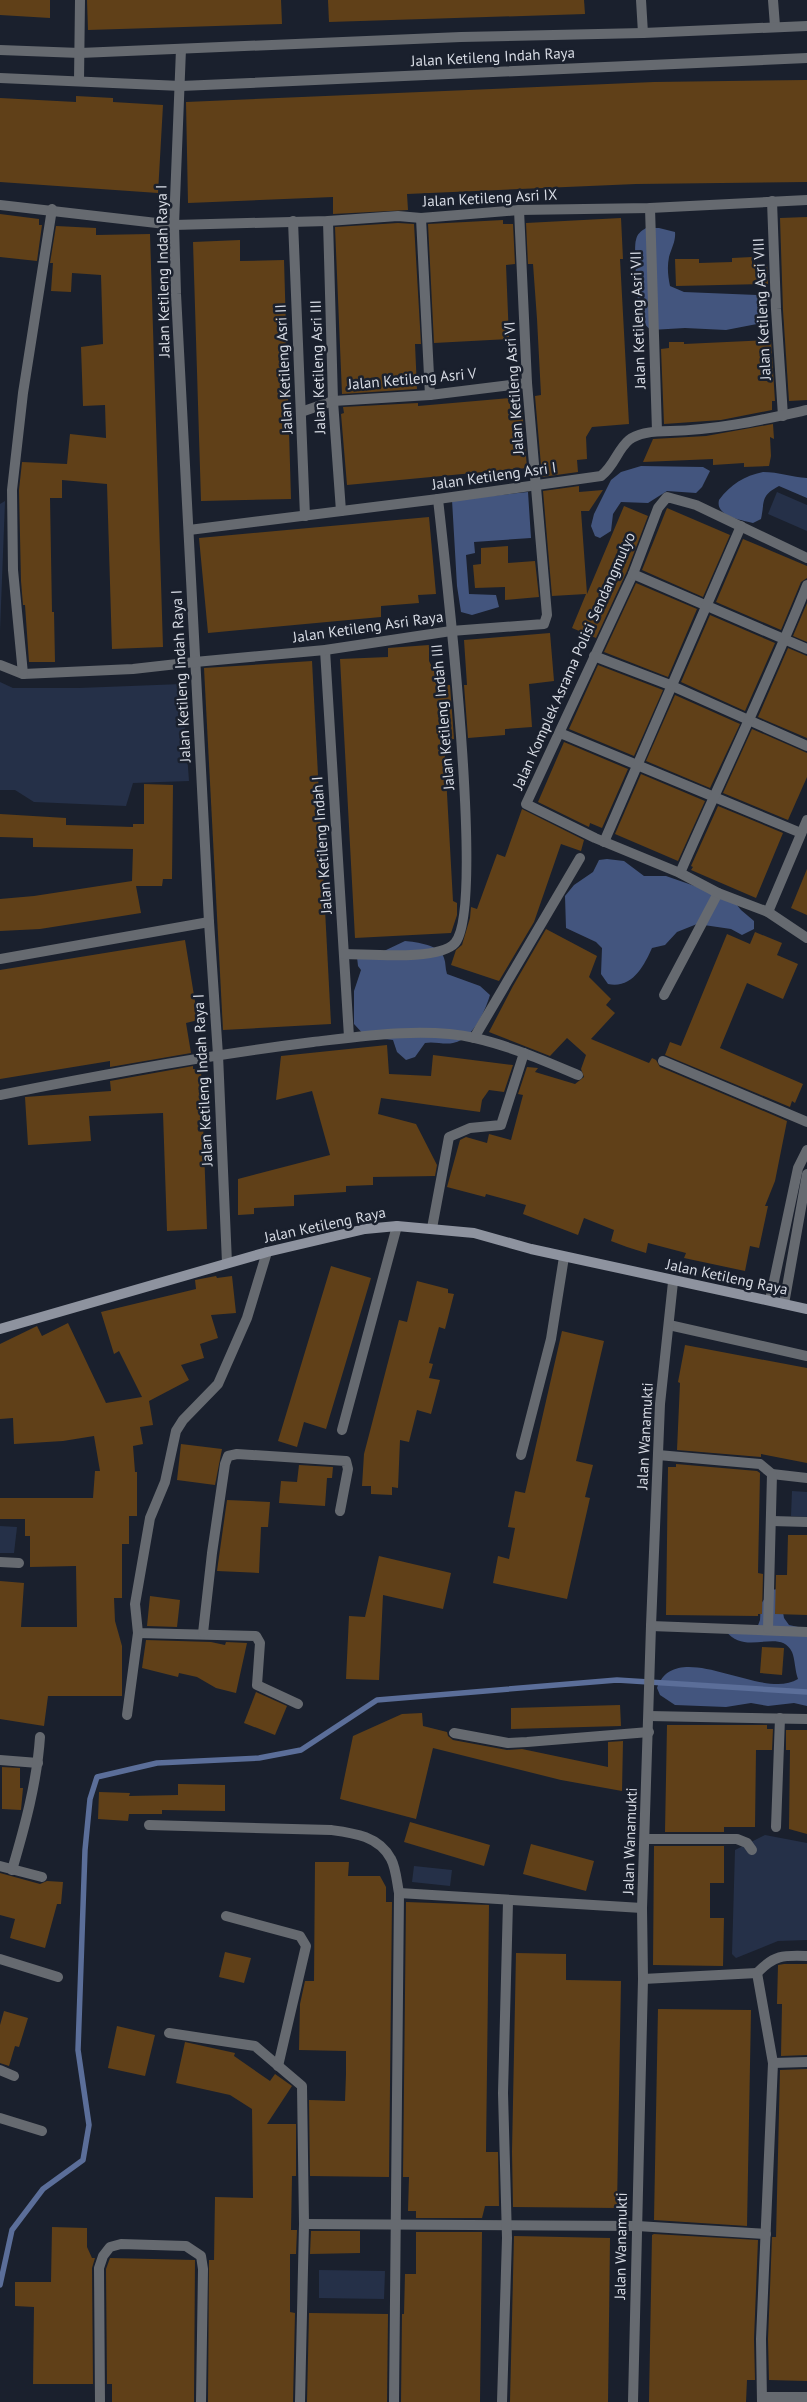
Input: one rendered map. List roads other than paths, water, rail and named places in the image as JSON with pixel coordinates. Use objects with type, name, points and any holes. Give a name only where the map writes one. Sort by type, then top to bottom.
[{"type":"main road","name":"Jalan Ketileng Raya","points":[[0,1329],[267,1252],[365,1229],[397,1226],[474,1233],[564,1257],[673,1282],[770,1300],[807,1309]]},
{"type":"street","points":[[79,80],[80,0]]},
{"type":"street","points":[[641,0],[642,33]]},
{"type":"street","points":[[774,0],[775,26]]},
{"type":"street","name":"Jalan Ketileng Indah Raya","points":[[0,50],[80,53],[461,37],[642,33],[807,26]]},
{"type":"street","points":[[181,49],[181,86]]},
{"type":"street","name":"Jalan Ketileng Indah Raya","points":[[0,78],[181,86],[807,58]]},
{"type":"street","name":"Jalan Ketileng Indah Raya I","points":[[181,86],[174,225],[176,294],[208,922],[218,1055],[227,1263]]},
{"type":"street","name":"Jalan Ketileng Asri IX","points":[[0,205],[52,209],[174,225],[328,222],[398,216],[421,218],[519,210],[650,208],[807,200]]},
{"type":"street","name":"Jalan Ketileng Asri VIII","points":[[772,202],[783,416]]},
{"type":"street","name":"Jalan Ketileng Asri VII","points":[[650,208],[656,431]]},
{"type":"street","points":[[0,665],[24,674],[13,570],[12,490],[23,393],[52,209]]},
{"type":"street","name":"Jalan Ketileng Asri VI","points":[[519,210],[527,383],[547,615],[545,622]]},
{"type":"street","points":[[421,218],[430,395]]},
{"type":"street","name":"Jalan Ketileng Asri II","points":[[293,222],[302,412],[304,516]]},
{"type":"street","name":"Jalan Ketileng Asri III","points":[[328,222],[333,401],[341,511]]},
{"type":"street","name":"Jalan Ketileng Asri V","points":[[302,412],[333,401],[430,395],[527,383]]},
{"type":"street","name":"Jalan Ketileng Asri I","points":[[189,530],[438,499],[601,476],[612,468],[619,452],[629,439],[656,431],[700,430],[759,422],[807,410]]},
{"type":"street","name":"Jalan Komplek Asrama Polisi Sendangmulyo","points":[[807,558],[696,505],[666,497],[658,508],[633,574],[526,804],[604,842],[680,873],[718,893],[768,912],[807,938]]},
{"type":"street","name":"Jalan Ketileng Indah III","points":[[344,954],[420,954],[446,950],[455,943],[462,932],[468,864],[465,802],[438,499]]},
{"type":"street","points":[[604,842],[638,765],[670,685],[708,606],[741,526]]},
{"type":"street","points":[[633,574],[807,648]]},
{"type":"street","points":[[680,873],[714,795],[750,720],[807,585]]},
{"type":"street","name":"Jalan Ketileng Asri Raya","points":[[24,674],[133,669],[325,650],[451,631],[541,624],[545,622]]},
{"type":"street","name":"Jalan Ketileng Indah I","points":[[325,650],[349,1037]]},
{"type":"street","points":[[594,656],[670,685],[807,746]]},
{"type":"street","points":[[560,733],[714,795],[801,833]]},
{"type":"street","points":[[768,912],[807,820]]},
{"type":"street","points":[[474,1038],[580,858]]},
{"type":"street","points":[[664,995],[718,893]]},
{"type":"street","points":[[0,959],[208,922]]},
{"type":"street","points":[[0,1095],[218,1055],[349,1037],[415,1032],[474,1038],[524,1053],[578,1075]]},
{"type":"street","points":[[432,1228],[449,1137],[470,1128],[501,1125],[524,1053]]},
{"type":"street","points":[[663,1061],[807,1122]]},
{"type":"street","points":[[784,1304],[807,1151]]},
{"type":"street","points":[[770,1300],[804,1170]]},
{"type":"street","points":[[342,1430],[397,1226]]},
{"type":"street","points":[[127,1715],[138,1633],[135,1604],[150,1518],[165,1482],[176,1431],[183,1420],[218,1384],[247,1318],[267,1252]]},
{"type":"street","points":[[521,1455],[550,1339],[564,1257]]},
{"type":"street","name":"Jalan Wanamukti","points":[[633,2402],[643,1979],[642,1908],[651,1626],[660,1404],[673,1282]]},
{"type":"street","points":[[669,1325],[807,1356]]},
{"type":"street","points":[[203,1633],[212,1553],[225,1464],[228,1456],[236,1454],[346,1461],[348,1469],[340,1511]]},
{"type":"street","points":[[658,1455],[760,1464],[772,1474],[807,1478]]},
{"type":"street","points":[[768,1630],[772,1474]]},
{"type":"street","points":[[772,1521],[807,1522]]},
{"type":"street","points":[[0,1562],[19,1563]]},
{"type":"street","points":[[651,1626],[807,1632]]},
{"type":"street","points":[[138,1633],[203,1633],[252,1635],[258,1637],[260,1643],[256,1685],[298,1704]]},
{"type":"street","points":[[649,1716],[807,1719]]},
{"type":"street","points":[[776,1827],[780,1718]]},
{"type":"street","points":[[454,1733],[508,1742],[527,1742],[649,1732]]},
{"type":"street","points":[[12,1870],[31,1803],[38,1763],[40,1737]]},
{"type":"street","points":[[0,1760],[38,1763]]},
{"type":"street","points":[[149,1825],[330,1830],[360,1834],[379,1844],[392,1859],[400,1893],[398,2224],[394,2402]]},
{"type":"street","points":[[645,1838],[737,1839],[746,1843],[752,1850]]},
{"type":"street","points":[[0,1866],[42,1877]]},
{"type":"street","points":[[400,1893],[508,1902],[642,1908]]},
{"type":"street","points":[[502,2402],[507,2225],[503,2093],[508,1902]]},
{"type":"street","points":[[226,1916],[300,1936],[305,1941],[306,1946],[300,1975],[278,2066]]},
{"type":"street","points":[[643,1979],[757,1973],[768,1961],[778,1956],[807,1956]]},
{"type":"street","points":[[0,1959],[58,1977]]},
{"type":"street","points":[[757,1973],[773,2062],[761,2339],[762,2399],[807,2397]]},
{"type":"street","points":[[169,2033],[254,2046],[302,2086],[304,2224],[300,2402]]},
{"type":"street","points":[[773,2062],[807,2062]]},
{"type":"street","points":[[0,2070],[14,2076]]},
{"type":"street","points":[[0,2118],[42,2131]]},
{"type":"street","points":[[304,2224],[637,2226],[766,2234]]},
{"type":"street","points":[[100,2402],[99,2268],[103,2256],[110,2247],[120,2244],[186,2246],[201,2256],[203,2269],[202,2402]]},
{"type":"waterway","points":[[0,2285],[12,2230],[43,2189],[83,2160],[89,2125],[78,2050],[85,1850],[90,1799],[97,1777],[157,1763],[259,1758],[301,1750],[377,1700],[617,1680],[807,1692]]}]
